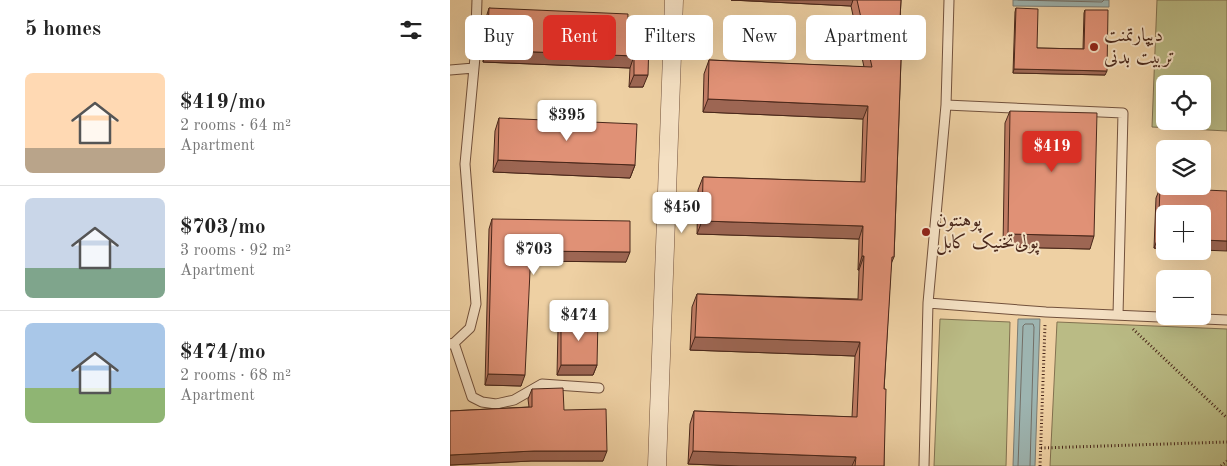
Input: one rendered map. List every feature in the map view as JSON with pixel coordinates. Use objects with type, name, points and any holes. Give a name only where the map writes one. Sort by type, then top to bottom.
[{"type":"street","points":[[657,466],[674,0]]},
{"type":"lane","points":[[477,0],[474,68],[465,164],[476,304],[470,328],[452,343],[472,397],[482,402],[496,404],[514,400],[542,384],[600,388]]},
{"type":"lane","points":[[924,466],[928,304],[946,104],[949,0]]},
{"type":"lane","points":[[450,70],[474,68]]},
{"type":"lane","points":[[946,104],[1123,113],[1118,315]]},
{"type":"lane","points":[[928,304],[1046,312],[1227,320]]},
{"type":"path","points":[[1040,466],[1046,312]]},
{"type":"path","points":[[1118,315],[1227,418]]},
{"type":"path","points":[[1041,448],[1227,442]]},
{"type":"path","points":[[1221,466],[1227,461]]},
{"type":"green space","points":[[1157,0],[1227,0],[1227,131],[1208,130],[1211,130],[1211,75],[1156,75],[1156,127],[1152,127]]},
{"type":"green space","points":[[940,319],[1010,322],[1006,466],[934,466]]},
{"type":"green space","points":[[1057,322],[1227,329],[1227,466],[1050,466]]},
{"type":"water","points":[[1013,0],[1109,0],[1109,7],[1013,6]]},
{"type":"water","points":[[1018,319],[1040,319],[1035,466],[1013,466]]},
{"type":"building","points":[[857,0],[901,0],[900,15],[860,15]]},
{"type":"building","points":[[489,8],[628,14],[626,15],[626,56],[616,55],[616,15],[543,15],[543,52],[533,52],[533,15],[489,15]]},
{"type":"building","name":"دیپارتمنت تربیت بدنی","points":[[1016,8],[1038,9],[1037,48],[1084,49],[1085,10],[1108,10],[1107,71],[1014,69]]},
{"type":"building","points":[[634,60],[648,60],[648,75],[634,75]]},
{"type":"building","points":[[709,60],[872,67],[870,60],[901,60],[894,257],[892,257],[884,389],[886,389],[884,466],[855,466],[856,457],[693,451],[694,411],[857,417],[860,342],[695,337],[697,294],[862,300],[864,256],[862,256],[863,226],[702,221],[703,177],[865,182],[868,106],[708,99]]},
{"type":"building","points":[[1010,111],[1097,113],[1094,236],[1008,234]]},
{"type":"building","points":[[499,118],[637,124],[635,165],[498,160]]},
{"type":"building","points":[[1211,190],[1227,191],[1227,241],[1211,240],[1211,205],[1159,205],[1160,195],[1211,195]]},
{"type":"building","points":[[492,219],[630,221],[630,252],[531,251],[525,375],[488,374]]},
{"type":"building","points":[[561,319],[598,319],[597,365],[561,365]]},
{"type":"building","points":[[563,388],[564,410],[606,409],[607,451],[534,451],[450,455],[450,411],[532,407],[532,389]]},
{"type":"place","name":"دیپارتمنت تربیت بدنی","points":[[1094,47]]},
{"type":"place","name":"پوهنتون پولی‌تخنیک کابل","points":[[926,232]]}]
